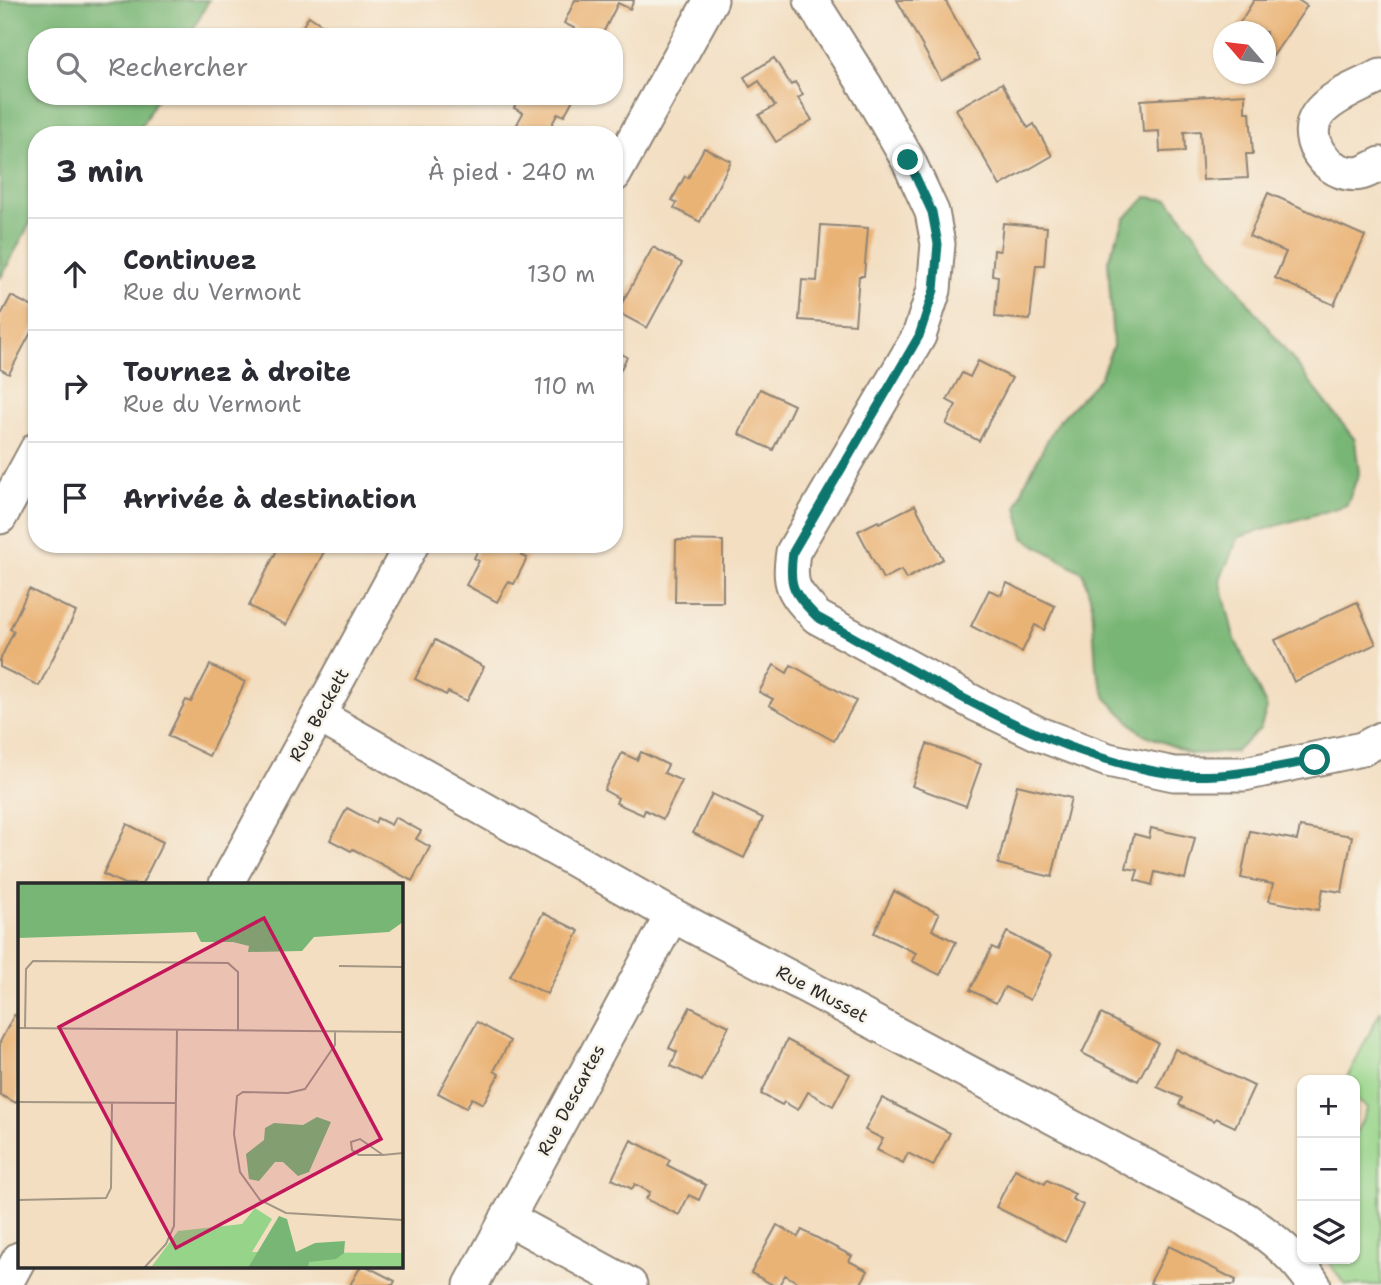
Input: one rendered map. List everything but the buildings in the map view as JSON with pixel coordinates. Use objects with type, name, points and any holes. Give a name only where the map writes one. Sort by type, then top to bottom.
[{"type":"street","points":[[623,159],[710,0]]},
{"type":"street","points":[[811,0],[908,160],[932,212],[938,244],[934,290],[919,336],[793,552],[790,574],[797,596],[817,617],[976,705],[1039,734],[1108,760],[1174,774],[1244,774],[1362,749],[1381,739]]},
{"type":"street","points":[[1381,76],[1326,105],[1314,121],[1314,141],[1319,157],[1337,169],[1359,173],[1381,164]]},
{"type":"street","points":[[0,517],[28,466]]},
{"type":"street","name":"Rue Beckett","points":[[227,883],[407,553]]},
{"type":"street","name":"Rue Musset","points":[[319,716],[672,915],[1245,1219],[1292,1256],[1314,1285]]},
{"type":"street","name":"Rue Descartes","points":[[471,1285],[672,915]]},
{"type":"street","points":[[508,1218],[630,1285]]},
{"type":"street","points":[[5,1285],[18,1261]]},
{"type":"green space","points":[[0,0],[209,0],[194,28],[28,28],[28,105],[153,105],[142,126],[28,126],[28,227],[0,279]]},
{"type":"green space","points":[[1147,197],[1169,200],[1355,440],[1359,473],[1347,505],[1239,537],[1220,579],[1234,637],[1267,708],[1260,729],[1235,752],[1191,754],[1141,733],[1106,698],[1096,668],[1092,604],[1083,573],[1024,538],[1017,506],[1026,481],[1056,424],[1100,378],[1113,346],[1108,260],[1125,218]]},
{"type":"green space","points":[[1381,1010],[1381,1285],[1345,1285],[1330,1264],[1360,1264],[1360,1125],[1368,1108],[1360,1102],[1360,1075],[1348,1075]]},
{"type":"route","points":[[908,160],[932,212],[938,244],[934,290],[919,336],[793,552],[790,574],[797,596],[817,617],[976,705],[1039,734],[1108,760],[1174,774],[1244,774],[1315,760]]}]
